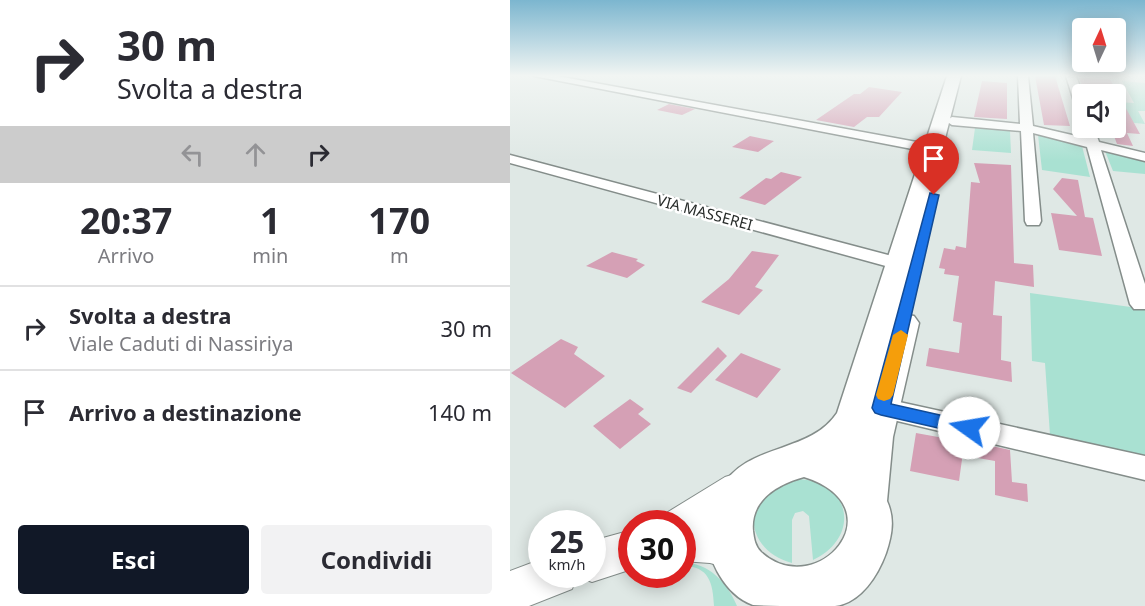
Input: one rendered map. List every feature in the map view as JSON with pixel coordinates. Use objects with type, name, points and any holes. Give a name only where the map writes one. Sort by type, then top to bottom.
[{"type":"main road","points":[[789,461],[820,462],[834,467],[853,480],[866,499],[870,512],[868,542],[862,556],[852,569],[818,596],[770,587],[746,576],[729,521],[732,508],[746,484],[766,469],[789,461],[825,451],[838,443],[855,417],[946,104]]},
{"type":"main road","points":[[866,499],[873,437],[956,104]]},
{"type":"street","points":[[692,104],[933,149]]},
{"type":"street","points":[[1025,104],[1033,221]]},
{"type":"street","points":[[952,121],[1026,128],[1145,157]]},
{"type":"street","points":[[1092,138],[1141,304]]},
{"type":"street","name":"VIA MASSEREI","points":[[510,159],[900,264]]},
{"type":"street","points":[[881,408],[1145,468]]},
{"type":"street","points":[[696,516],[746,484]]},
{"type":"street","points":[[696,543],[710,544],[746,576]]},
{"type":"street","points":[[510,592],[528,585]]},
{"type":"green space","points":[[1126,104],[1145,104],[1145,111],[1138,111],[1145,124],[1126,122]]},
{"type":"green space","points":[[975,128],[1010,131],[1011,153],[972,150]]},
{"type":"green space","points":[[1038,135],[1082,146],[1090,177],[1042,170]]},
{"type":"green space","points":[[1105,151],[1145,161],[1145,174],[1113,171]]},
{"type":"green space","points":[[1030,293],[1145,309],[1145,456],[1050,435],[1045,363],[1032,361]]},
{"type":"green space","points":[[796,479],[815,482],[829,488],[844,511],[844,524],[839,538],[829,550],[813,560],[809,516],[803,511],[795,513],[792,520],[792,563],[778,558],[767,550],[754,528],[754,516],[757,505],[765,494],[777,485]]},
{"type":"green space","points":[[696,564],[716,575],[728,589],[737,606],[714,606],[711,583],[696,568]]},
{"type":"building","points":[[668,104],[695,109],[682,115],[657,110]]},
{"type":"building","points":[[839,104],[891,104],[879,117],[867,117],[854,127],[816,120]]},
{"type":"building","points":[[977,104],[1007,104],[1007,119],[974,117]]},
{"type":"building","points":[[1040,104],[1063,104],[1070,126],[1044,125]]},
{"type":"building","points":[[1126,108],[1140,134],[1127,133],[1133,146],[1117,144],[1115,138],[1126,138]]},
{"type":"building","points":[[750,136],[774,141],[758,152],[732,147]]},
{"type":"building","points":[[974,163],[1011,165],[1014,263],[1033,265],[1034,287],[995,281],[993,315],[1002,316],[1001,360],[1011,362],[1012,382],[926,366],[929,348],[959,353],[962,323],[953,321],[959,276],[944,274],[945,269],[939,268],[944,248],[955,250],[956,246],[966,248],[971,182],[980,183]]},
{"type":"building","points":[[781,172],[802,177],[765,205],[739,198],[766,178],[771,179]]},
{"type":"building","points":[[1062,178],[1078,180],[1085,217],[1093,218],[1102,256],[1059,250],[1051,213],[1077,216],[1053,189]]},
{"type":"building","points":[[752,251],[779,255],[755,287],[763,290],[739,315],[701,302],[729,279]]},
{"type":"building","points":[[612,252],[638,259],[636,261],[645,265],[627,278],[586,266]]},
{"type":"building","points":[[561,339],[578,347],[574,354],[605,376],[565,408],[511,373]]},
{"type":"building","points":[[718,347],[727,356],[691,393],[677,388]]},
{"type":"building","points":[[741,353],[781,369],[757,398],[715,380]]},
{"type":"building","points":[[630,399],[644,409],[638,414],[651,424],[620,449],[593,426]]},
{"type":"building","points":[[916,433],[949,439],[949,442],[964,445],[959,481],[910,471]]},
{"type":"building","points":[[978,443],[1010,450],[1012,482],[1027,484],[1028,502],[995,495],[995,461],[978,458]]},
{"type":"slow traffic","points":[[884,395],[901,335]]},
{"type":"route","points":[[934,195],[881,408],[969,428]]}]
